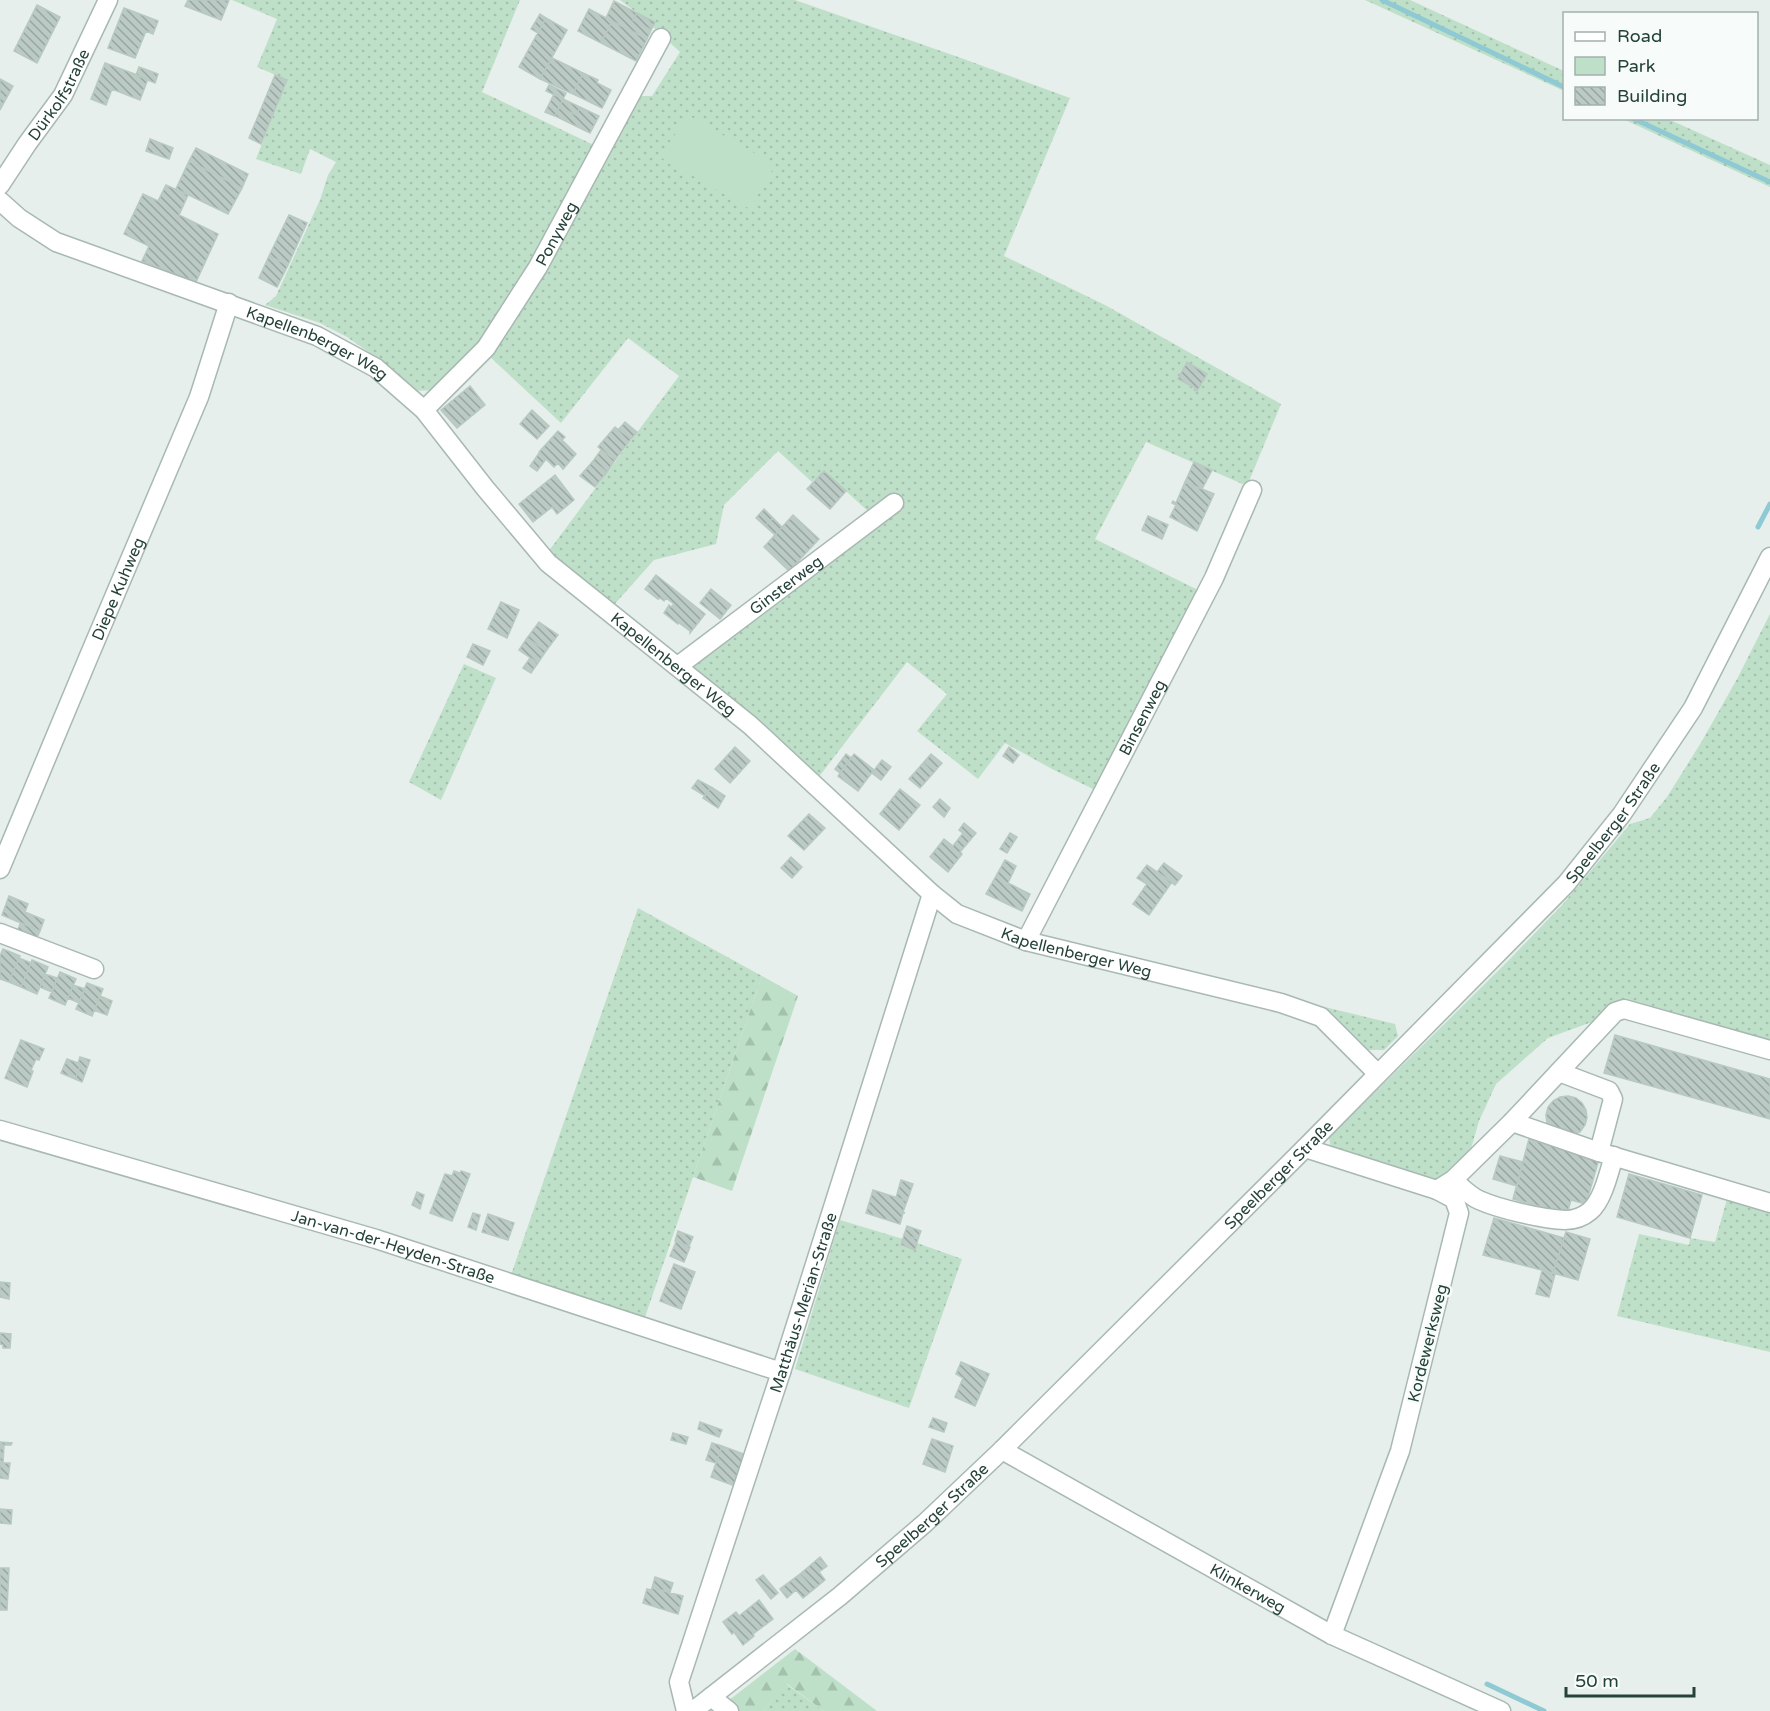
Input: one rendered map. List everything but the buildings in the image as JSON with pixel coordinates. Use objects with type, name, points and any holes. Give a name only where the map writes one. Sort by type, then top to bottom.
[{"type":"street","name":"Dürkolfstraße","points":[[0,185],[63,95],[108,0]]},
{"type":"street","name":"Ponyweg","points":[[424,410],[486,348],[531,278],[661,38]]},
{"type":"street","name":"Kapellenberger Weg","points":[[0,201],[19,218],[56,242],[317,336],[376,368],[424,410],[548,563],[750,725],[932,894],[957,914],[1026,941],[1281,1003],[1320,1017],[1377,1073]]},
{"type":"street","name":"Diepe Kuhweg","points":[[0,869],[199,397],[229,303]]},
{"type":"street","name":"Binsenweg","points":[[1026,941],[1214,578],[1252,490]]},
{"type":"street","name":"Ginsterweg","points":[[678,666],[894,503]]},
{"type":"street","name":"Speelberger Straße","points":[[693,1711],[840,1596],[925,1523],[1002,1450],[1305,1148],[1566,884],[1622,814],[1693,708],[1770,557]]},
{"type":"street","name":"Matthäus-Merian-Straße","points":[[686,1711],[679,1682],[781,1372],[932,894]]},
{"type":"street","points":[[0,933],[94,969]]},
{"type":"street","points":[[1437,1190],[1453,1180],[1512,1122],[1615,1012],[1624,1009],[1770,1050]]},
{"type":"street","points":[[1453,1180],[1477,1199],[1524,1213],[1565,1220],[1578,1218],[1590,1211],[1598,1202],[1607,1154],[1613,1099],[1609,1091],[1559,1071]]},
{"type":"street","points":[[1512,1122],[1607,1154],[1770,1203]]},
{"type":"street","name":"Jan-van-der-Heyden-Straße","points":[[0,1130],[376,1239],[781,1372]]},
{"type":"street","name":"Kordewerksweg","points":[[1305,1148],[1437,1190],[1454,1200],[1459,1213],[1400,1451],[1332,1635]]},
{"type":"street","name":"Klinkerweg","points":[[1002,1450],[1332,1635],[1501,1711]]},
{"type":"street","points":[[711,1697],[729,1711]]},
{"type":"green space","points":[[232,0],[520,0],[482,92],[596,146],[531,267],[478,348],[435,390],[414,391],[393,369],[347,337],[320,323],[265,305],[276,296],[320,200],[328,175],[336,162],[310,149],[301,174],[256,159],[287,80],[257,67],[277,19]]},
{"type":"green space","points":[[620,0],[795,0],[1070,98],[1004,256],[1105,305],[1281,404],[1247,486],[1146,442],[1095,539],[1200,591],[1095,790],[1005,743],[978,779],[917,731],[947,694],[907,662],[818,778],[692,671],[692,662],[871,514],[824,471],[812,482],[778,451],[724,505],[716,544],[654,560],[613,606],[548,552],[679,376],[628,338],[561,423],[488,355],[636,96],[652,96],[680,52]]},
{"type":"green space","points":[[1365,0],[1410,0],[1563,71],[1563,91]]},
{"type":"green space","points":[[688,115],[775,165],[750,209],[660,157]]},
{"type":"green space","points":[[1625,120],[1670,120],[1770,165],[1770,187]]},
{"type":"green space","points":[[1770,614],[1770,1056],[1611,1015],[1548,1038],[1496,1084],[1479,1121],[1460,1187],[1331,1148],[1329,1138],[1563,904],[1630,824],[1650,818],[1667,797],[1702,741]]},
{"type":"green space","points":[[464,664],[496,678],[441,800],[409,782]]},
{"type":"green space","points":[[638,908],[762,976],[644,1320],[511,1275]]},
{"type":"green space","points":[[762,976],[798,996],[732,1191],[693,1177]]},
{"type":"green space","points":[[1304,1002],[1395,1024],[1398,1036],[1384,1050],[1366,1050]]},
{"type":"green space","points":[[1727,1199],[1770,1209],[1770,1352],[1617,1316],[1639,1234],[1689,1245],[1690,1238],[1715,1242]]},
{"type":"green space","points":[[840,1220],[903,1239],[901,1246],[914,1250],[917,1243],[962,1259],[909,1408],[795,1369]]},
{"type":"green space","points":[[795,1649],[877,1711],[824,1711],[787,1684],[763,1711],[715,1711]]},
{"type":"green space","points":[[786,1684],[824,1711],[763,1711]]},
{"type":"waterway","points":[[1382,0],[1563,87]]},
{"type":"waterway","points":[[1636,120],[1770,182]]},
{"type":"waterway","points":[[1758,527],[1770,504]]},
{"type":"waterway","points":[[1487,1684],[1544,1711]]}]
